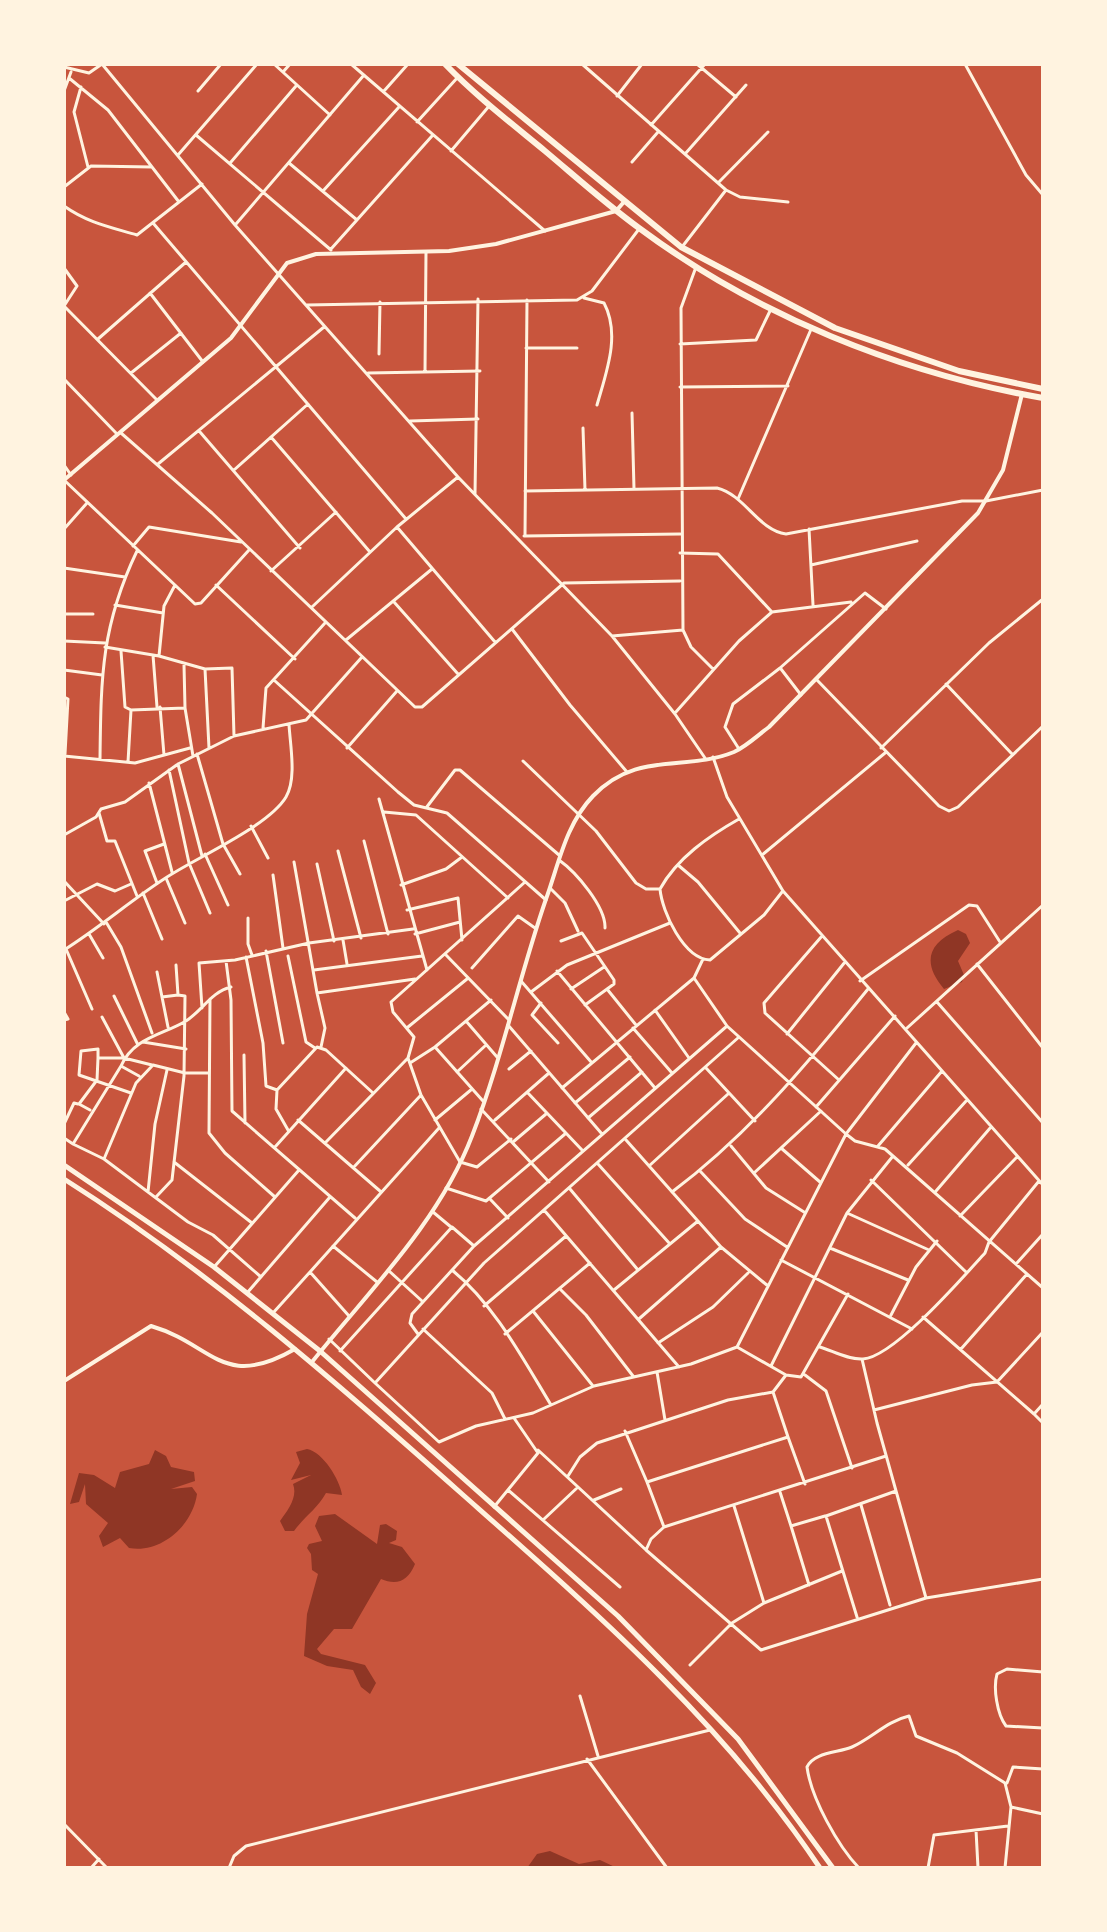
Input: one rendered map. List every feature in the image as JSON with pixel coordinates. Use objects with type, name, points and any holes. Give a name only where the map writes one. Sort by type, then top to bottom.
[{"type":"highway","points":[[445,64],[616,211],[696,267],[812,327],[931,372],[1043,398]]},
{"type":"highway","points":[[458,64],[623,203],[681,247],[835,328],[959,371],[1043,389]]},
{"type":"main road","points":[[64,1165],[214,1267],[320,1351],[618,1616],[711,1710],[771,1779],[833,1868]]},
{"type":"main road","points":[[64,1179],[168,1249],[312,1362],[605,1620],[713,1730],[764,1789],[820,1868]]},
{"type":"street","points":[[64,67],[71,72],[89,73],[102,64],[324,327],[458,477],[612,636],[675,714],[705,758]]},
{"type":"street","points":[[198,91],[221,64]]},
{"type":"street","points":[[178,155],[257,64]]},
{"type":"street","points":[[274,64],[331,115]]},
{"type":"street","points":[[283,72],[290,64]]},
{"type":"street","points":[[351,64],[545,231]]},
{"type":"street","points":[[383,92],[408,64]]},
{"type":"street","points":[[617,96],[642,64]]},
{"type":"street","points":[[965,64],[1026,175],[1043,195]]},
{"type":"street","points":[[584,65],[726,190],[740,197],[788,202]]},
{"type":"street","points":[[651,125],[701,65],[736,97]]},
{"type":"street","points":[[64,91],[71,72]]},
{"type":"street","points":[[235,225],[364,75]]},
{"type":"street","points":[[417,122],[458,77]]},
{"type":"street","points":[[69,78],[108,110],[179,202]]},
{"type":"street","points":[[685,154],[746,85]]},
{"type":"street","points":[[231,163],[296,86]]},
{"type":"street","points":[[81,87],[74,112],[88,167]]},
{"type":"street","points":[[451,152],[490,105]]},
{"type":"street","points":[[323,191],[399,107]]},
{"type":"street","points":[[632,162],[658,132]]},
{"type":"street","points":[[718,183],[768,132]]},
{"type":"street","points":[[196,135],[329,252]]},
{"type":"street","points":[[329,252],[432,136]]},
{"type":"street","points":[[289,163],[358,221]]},
{"type":"street","points":[[64,187],[88,167],[152,167]]},
{"type":"street","points":[[64,206],[98,226],[115,227],[137,235],[202,184]]},
{"type":"street","points":[[681,247],[726,190]]},
{"type":"street","points":[[249,550],[197,605],[64,480],[240,327],[278,273],[294,260],[329,252],[426,252],[496,244],[616,211],[623,203]]},
{"type":"street","points":[[153,223],[406,519]]},
{"type":"street","points":[[584,298],[639,229]]},
{"type":"street","points":[[425,372],[426,252]]},
{"type":"street","points":[[97,339],[186,262]]},
{"type":"street","points":[[696,267],[682,296],[680,581],[683,630],[691,647],[713,669]]},
{"type":"street","points":[[64,268],[77,286],[64,306],[158,401]]},
{"type":"street","points":[[150,293],[203,362]]},
{"type":"street","points":[[307,305],[584,298],[607,306],[612,341],[597,405]]},
{"type":"street","points":[[475,494],[480,371],[478,299]]},
{"type":"street","points":[[525,536],[527,300]]},
{"type":"street","points":[[379,354],[380,302]]},
{"type":"street","points":[[680,344],[756,340],[771,307]]},
{"type":"street","points":[[158,464],[324,327]]},
{"type":"street","points":[[738,499],[812,327]]},
{"type":"street","points":[[131,374],[181,333]]},
{"type":"street","points":[[526,348],[577,348]]},
{"type":"street","points":[[367,373],[480,371]]},
{"type":"street","points":[[64,379],[415,707],[422,707],[564,583],[680,581]]},
{"type":"street","points":[[679,387],[788,386]]},
{"type":"street","points":[[312,1362],[433,1212],[460,1162],[509,1022],[535,928],[578,814],[597,792],[627,772],[661,762],[713,757],[739,749],[769,727],[886,609],[986,501],[1003,470],[1022,394]]},
{"type":"street","points":[[234,470],[308,404]]},
{"type":"street","points":[[632,413],[634,489]]},
{"type":"street","points":[[409,422],[478,419]]},
{"type":"street","points":[[583,428],[585,490]]},
{"type":"street","points":[[200,432],[300,548]]},
{"type":"street","points":[[271,437],[371,552]]},
{"type":"street","points":[[64,465],[72,475]]},
{"type":"street","points":[[311,608],[397,527],[458,477]]},
{"type":"street","points":[[525,491],[717,488],[738,499],[772,530],[786,534],[962,501],[986,501],[1043,490]]},
{"type":"street","points":[[64,529],[87,503]]},
{"type":"street","points":[[271,571],[300,548],[336,512]]},
{"type":"street","points":[[100,759],[105,645],[114,605],[135,549],[149,527],[241,542]]},
{"type":"street","points":[[397,527],[495,642]]},
{"type":"street","points":[[809,529],[813,606]]},
{"type":"street","points":[[517,536],[680,534]]},
{"type":"street","points":[[811,565],[917,541]]},
{"type":"street","points":[[680,553],[713,553],[723,557],[772,612]]},
{"type":"street","points":[[64,568],[125,577]]},
{"type":"street","points":[[345,640],[432,569]]},
{"type":"street","points":[[159,656],[163,613],[175,585]]},
{"type":"street","points":[[216,585],[295,659]]},
{"type":"street","points":[[739,749],[725,727],[730,708],[780,668],[851,602],[867,592],[886,609]]},
{"type":"street","points":[[761,856],[883,751],[989,643],[1043,599]]},
{"type":"street","points":[[394,602],[459,675]]},
{"type":"street","points":[[675,714],[713,669],[772,612],[851,602]]},
{"type":"street","points":[[114,605],[163,613]]},
{"type":"street","points":[[64,614],[93,614]]},
{"type":"street","points":[[263,728],[265,691],[326,622]]},
{"type":"street","points":[[511,628],[627,772]]},
{"type":"street","points":[[612,636],[683,630]]},
{"type":"street","points":[[64,641],[105,645],[205,669],[234,670],[234,736]]},
{"type":"street","points":[[121,651],[125,707],[131,710],[185,708]]},
{"type":"street","points":[[153,655],[164,756]]},
{"type":"street","points":[[64,835],[101,809],[125,802],[178,764],[209,748],[234,736],[289,724],[311,715],[362,657]]},
{"type":"street","points":[[184,665],[190,748],[195,755],[223,844],[240,874]]},
{"type":"street","points":[[780,668],[801,695]]},
{"type":"street","points":[[205,669],[209,748]]},
{"type":"street","points":[[64,670],[102,675]]},
{"type":"street","points":[[816,679],[883,751],[939,806],[949,811],[958,807],[1043,726]]},
{"type":"street","points":[[275,681],[414,805],[447,813],[546,901]]},
{"type":"street","points":[[946,684],[1012,754]]},
{"type":"street","points":[[347,748],[397,691]]},
{"type":"street","points":[[64,697],[68,699],[64,756],[128,762],[190,748]]},
{"type":"street","points":[[128,762],[131,710]]},
{"type":"street","points":[[92,1009],[65,950],[172,873],[251,826],[286,797],[291,782],[289,724]]},
{"type":"street","points":[[713,757],[722,786],[739,819],[783,891],[1043,1185]]},
{"type":"street","points":[[523,761],[596,831],[636,883],[646,889],[660,889]]},
{"type":"street","points":[[178,764],[203,855],[228,905]]},
{"type":"street","points":[[169,770],[189,863],[210,913]]},
{"type":"street","points":[[426,808],[455,770],[460,770],[560,858],[589,894],[604,919],[605,928]]},
{"type":"street","points":[[149,783],[172,873]]},
{"type":"street","points":[[379,799],[407,910],[427,970]]},
{"type":"street","points":[[383,812],[416,815],[508,898]]},
{"type":"street","points":[[99,813],[107,841],[115,841],[137,898]]},
{"type":"street","points":[[660,889],[678,865],[711,835],[739,819]]},
{"type":"street","points":[[251,826],[268,858]]},
{"type":"street","points":[[364,841],[388,934]]},
{"type":"street","points":[[157,883],[145,851],[164,844]]},
{"type":"street","points":[[338,851],[361,938]]},
{"type":"street","points":[[401,885],[446,869],[462,857]]},
{"type":"street","points":[[288,1130],[276,1109],[277,1090],[318,1048],[325,1028],[294,862]]},
{"type":"street","points":[[317,864],[334,941]]},
{"type":"street","points":[[678,865],[698,882],[741,934]]},
{"type":"street","points":[[273,875],[283,948]]},
{"type":"street","points":[[166,877],[185,923]]},
{"type":"street","points":[[64,881],[105,923],[121,947],[152,1034]]},
{"type":"street","points":[[525,882],[390,1004],[414,1038],[409,1061],[421,1095],[460,1162],[477,1167],[546,1114]]},
{"type":"street","points":[[64,901],[97,884],[115,891],[131,884]]},
{"type":"street","points":[[550,888],[565,903],[579,932],[614,982],[585,1005]]},
{"type":"street","points":[[660,889],[670,923],[703,959]]},
{"type":"street","points":[[562,1088],[694,978],[703,959],[717,955],[764,915],[783,891]]},
{"type":"street","points":[[143,893],[162,939]]},
{"type":"street","points":[[407,910],[455,897],[459,900],[462,940]]},
{"type":"street","points":[[860,981],[969,905],[977,906],[1000,942]]},
{"type":"street","points":[[905,1030],[1043,905]]},
{"type":"street","points":[[472,968],[518,916],[535,928]]},
{"type":"street","points":[[248,918],[252,955]]},
{"type":"street","points":[[202,1008],[199,963],[226,961],[309,943],[414,932],[460,922]]},
{"type":"street","points":[[531,992],[557,971],[670,923]]},
{"type":"street","points":[[561,941],[579,932]]},
{"type":"street","points":[[89,934],[103,958]]},
{"type":"street","points":[[822,936],[764,1003],[765,1013],[839,1080]]},
{"type":"street","points":[[343,940],[347,965]]},
{"type":"street","points":[[266,951],[283,1043]]},
{"type":"street","points":[[446,955],[491,1000],[602,1134]]},
{"type":"street","points":[[288,956],[306,1042],[346,1068],[373,1093]]},
{"type":"street","points":[[313,971],[422,956]]},
{"type":"street","points":[[246,957],[263,1043],[266,1086],[277,1090]]},
{"type":"street","points":[[226,961],[231,987],[229,1105],[245,1123],[355,1218]]},
{"type":"street","points":[[787,1034],[845,962]]},
{"type":"street","points":[[977,964],[1043,1048]]},
{"type":"street","points":[[176,965],[178,995]]},
{"type":"street","points":[[571,989],[604,967]]},
{"type":"street","points":[[557,971],[655,1088]]},
{"type":"street","points":[[157,972],[169,1028]]},
{"type":"street","points":[[317,993],[418,978]]},
{"type":"street","points":[[694,978],[727,1026],[790,1086],[855,1141],[878,1146],[907,1166],[1043,1288]]},
{"type":"street","points":[[407,1027],[467,979]]},
{"type":"street","points":[[521,981],[592,1063]]},
{"type":"street","points":[[73,1144],[90,1110],[111,1084],[124,1058],[152,1034],[187,1020],[219,990],[231,987]]},
{"type":"street","points":[[607,989],[672,1073]]},
{"type":"street","points":[[672,1192],[730,1145],[790,1086],[868,989]]},
{"type":"street","points":[[114,996],[140,1043]]},
{"type":"street","points":[[156,1197],[172,1180],[185,1073],[187,1020],[185,996],[162,997]]},
{"type":"street","points":[[210,999],[209,1133],[225,1153],[275,1197]]},
{"type":"street","points":[[325,1143],[409,1061],[435,1047],[491,1000]]},
{"type":"street","points":[[936,1001],[1043,1123]]},
{"type":"street","points":[[541,1003],[532,1015],[558,1043]]},
{"type":"street","points":[[655,1010],[689,1058]]},
{"type":"street","points":[[64,1012],[68,1019],[64,1020]]},
{"type":"street","points":[[816,1107],[895,1016]]},
{"type":"street","points":[[102,1017],[124,1058]]},
{"type":"street","points":[[466,1021],[497,1057]]},
{"type":"street","points":[[418,1334],[410,1320],[422,1301],[474,1246],[727,1026]]},
{"type":"street","points":[[375,1383],[465,1281],[739,1037]]},
{"type":"street","points":[[140,1043],[186,1049]]},
{"type":"street","points":[[329,1339],[439,1442],[551,1405],[594,1386],[679,1367],[737,1347],[846,1134],[916,1043]]},
{"type":"street","points":[[457,1072],[486,1045]]},
{"type":"street","points":[[435,1047],[483,1102]]},
{"type":"street","points":[[79,1104],[97,1080],[98,1058],[98,1049],[81,1051],[79,1075],[97,1080],[111,1084],[131,1093]]},
{"type":"street","points":[[509,1069],[531,1051]]},
{"type":"street","points":[[244,1055],[245,1123]]},
{"type":"street","points":[[575,1103],[630,1057]]},
{"type":"street","points":[[98,1058],[124,1058],[167,1070],[208,1073]]},
{"type":"street","points":[[104,1159],[139,1076],[153,1065]]},
{"type":"street","points":[[121,1066],[139,1076]]},
{"type":"street","points":[[275,1147],[346,1068]]},
{"type":"street","points":[[706,1068],[755,1121]]},
{"type":"street","points":[[148,1192],[155,1124],[167,1070]]},
{"type":"street","points":[[878,1146],[942,1071]]},
{"type":"street","points":[[588,1118],[642,1072]]},
{"type":"street","points":[[494,1121],[549,1073]]},
{"type":"street","points":[[435,1120],[472,1089]]},
{"type":"street","points":[[527,1092],[583,1152]]},
{"type":"street","points":[[649,1166],[728,1094]]},
{"type":"street","points":[[353,1168],[421,1095]]},
{"type":"street","points":[[907,1166],[967,1100]]},
{"type":"street","points":[[64,1124],[74,1103],[90,1110]]},
{"type":"street","points":[[481,1109],[549,1182]]},
{"type":"street","points":[[754,1173],[821,1111]]},
{"type":"street","points":[[298,1120],[380,1191]]},
{"type":"street","points":[[935,1193],[991,1127]]},
{"type":"street","points":[[272,1314],[439,1128]]},
{"type":"street","points":[[446,1188],[483,1202],[490,1199],[565,1134]]},
{"type":"street","points":[[64,1138],[104,1159],[230,1249],[261,1277]]},
{"type":"street","points":[[626,1140],[721,1247],[748,1273],[768,1286]]},
{"type":"street","points":[[730,1145],[779,1199],[804,1212]]},
{"type":"street","points":[[781,1148],[820,1182]]},
{"type":"street","points":[[771,1366],[847,1213],[871,1180],[894,1156]]},
{"type":"street","points":[[960,1216],[1017,1157]]},
{"type":"street","points":[[174,1162],[252,1223]]},
{"type":"street","points":[[598,1164],[670,1244]]},
{"type":"street","points":[[214,1267],[299,1170]]},
{"type":"street","points":[[700,1171],[745,1219],[787,1247]]},
{"type":"street","points":[[871,1180],[967,1273]]},
{"type":"street","points":[[820,1347],[862,1359],[873,1357],[912,1329],[985,1253],[989,1242],[1039,1181]]},
{"type":"street","points":[[570,1189],[638,1270]]},
{"type":"street","points":[[247,1293],[330,1197]]},
{"type":"street","points":[[490,1199],[508,1218]]},
{"type":"street","points":[[544,1210],[679,1367]]},
{"type":"street","points":[[433,1212],[474,1246]]},
{"type":"street","points":[[847,1213],[929,1250]]},
{"type":"street","points":[[613,1291],[698,1221]]},
{"type":"street","points":[[340,1351],[452,1227]]},
{"type":"street","points":[[1016,1264],[1043,1234]]},
{"type":"street","points":[[484,1306],[566,1236]]},
{"type":"street","points":[[890,1316],[908,1280],[937,1241]]},
{"type":"street","points":[[332,1246],[377,1282]]},
{"type":"street","points":[[639,1319],[721,1247]]},
{"type":"street","points":[[830,1248],[908,1280]]},
{"type":"street","points":[[780,1260],[912,1329]]},
{"type":"street","points":[[505,1334],[590,1263]]},
{"type":"street","points":[[387,1269],[422,1301]]},
{"type":"street","points":[[452,1270],[465,1281],[505,1334],[551,1405]]},
{"type":"street","points":[[310,1272],[349,1316]]},
{"type":"street","points":[[658,1343],[713,1307],[748,1273]]},
{"type":"street","points":[[960,1350],[1027,1274]]},
{"type":"street","points":[[560,1289],[586,1315],[633,1376]]},
{"type":"street","points":[[737,1347],[786,1375],[796,1378],[805,1375],[848,1294]]},
{"type":"street","points":[[533,1311],[594,1386]]},
{"type":"street","points":[[923,1317],[1043,1423]]},
{"type":"street","points":[[64,1381],[151,1326],[201,1353],[252,1368],[268,1365],[295,1349]]},
{"type":"street","points":[[423,1329],[492,1393],[505,1419]]},
{"type":"street","points":[[874,1410],[972,1385],[997,1382],[1043,1332]]},
{"type":"street","points":[[862,1359],[926,1598]]},
{"type":"street","points":[[657,1372],[665,1420]]},
{"type":"street","points":[[568,1476],[586,1450],[625,1431],[728,1400],[773,1392],[786,1375]]},
{"type":"street","points":[[805,1375],[826,1391],[852,1468]]},
{"type":"street","points":[[773,1392],[805,1484]]},
{"type":"street","points":[[1034,1414],[1043,1404]]},
{"type":"street","points":[[514,1417],[538,1450],[646,1550],[732,1623],[750,1644],[761,1650],[823,1633],[890,1607],[1043,1579]]},
{"type":"street","points":[[625,1431],[664,1527]]},
{"type":"street","points":[[647,1482],[788,1437]]},
{"type":"street","points":[[494,1507],[538,1450]]},
{"type":"street","points":[[646,1550],[651,1539],[664,1527],[886,1456]]},
{"type":"street","points":[[543,1520],[578,1487]]},
{"type":"street","points":[[594,1500],[621,1489]]},
{"type":"street","points":[[508,1490],[620,1587]]},
{"type":"street","points":[[791,1526],[896,1491]]},
{"type":"street","points":[[780,1492],[809,1585]]},
{"type":"street","points":[[861,1505],[890,1607]]},
{"type":"street","points":[[734,1506],[764,1603]]},
{"type":"street","points":[[826,1516],[858,1618]]},
{"type":"street","points":[[690,1665],[732,1623],[764,1603],[842,1571]]},
{"type":"street","points":[[1043,1672],[1007,1669],[997,1674],[995,1679],[999,1710],[1006,1726],[1043,1728]]},
{"type":"street","points":[[580,1696],[598,1756]]},
{"type":"street","points":[[859,1868],[847,1854],[812,1788],[807,1767],[814,1758],[853,1746],[893,1721],[909,1716],[916,1736],[957,1753],[1007,1786]]},
{"type":"street","points":[[229,1868],[234,1856],[246,1846],[598,1756],[713,1730]]},
{"type":"street","points":[[587,1759],[667,1868]]},
{"type":"street","points":[[1005,1868],[1011,1807],[1007,1786],[1013,1767],[1043,1769]]},
{"type":"street","points":[[1011,1807],[1043,1814]]},
{"type":"street","points":[[64,1824],[107,1868]]},
{"type":"street","points":[[928,1868],[934,1835],[1008,1826]]},
{"type":"street","points":[[976,1830],[978,1868]]},
{"type":"street","points":[[91,1868],[99,1859]]},
{"type":"shaded area","points":[[958,930],[966,934],[970,943],[958,961],[964,975],[962,982],[944,989],[933,971],[931,955],[939,942]]},
{"type":"shaded area","points":[[307,1449],[319,1455],[330,1468],[342,1495],[326,1493],[294,1531],[285,1531],[280,1521],[293,1499],[293,1484],[311,1475],[291,1480],[300,1463],[296,1452]]},
{"type":"shaded area","points":[[155,1450],[166,1456],[171,1467],[194,1472],[195,1481],[171,1489],[192,1487],[197,1494],[189,1516],[174,1535],[153,1546],[129,1548],[120,1538],[103,1547],[99,1536],[108,1523],[86,1504],[85,1484],[79,1502],[70,1504],[79,1473],[94,1475],[115,1488],[120,1472],[149,1464]]},
{"type":"shaded area","points":[[335,1514],[377,1544],[380,1525],[386,1524],[397,1531],[396,1540],[389,1543],[402,1547],[415,1564],[401,1580],[392,1582],[381,1579],[352,1629],[334,1629],[317,1649],[321,1654],[365,1665],[376,1683],[370,1694],[361,1687],[353,1670],[327,1666],[304,1656],[307,1614],[318,1574],[312,1570],[311,1554],[307,1548],[309,1544],[322,1541],[315,1526],[319,1516]]},
{"type":"shaded area","points":[[550,1851],[579,1864],[600,1860],[617,1868],[527,1868],[537,1854]]}]
